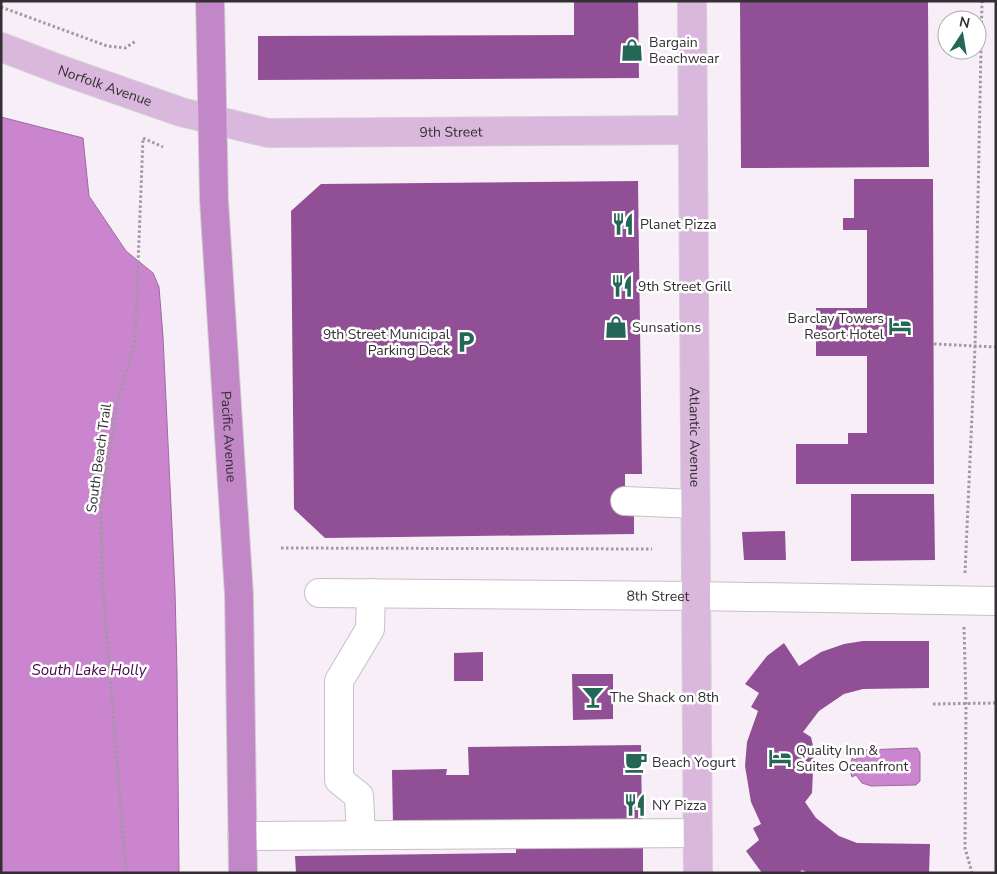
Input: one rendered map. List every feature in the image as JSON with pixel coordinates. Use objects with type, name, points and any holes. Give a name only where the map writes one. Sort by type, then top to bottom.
[{"type":"highway","name":"Pacific Avenue","points":[[210,1],[214,200],[239,595],[243,873]]},
{"type":"main road","name":"Atlantic Avenue","points":[[692,1],[698,873]]},
{"type":"main road","name":"Norfolk Avenue","points":[[1,47],[151,102],[211,120]]},
{"type":"main road","name":"9th Street","points":[[211,120],[268,133],[693,130]]},
{"type":"street","points":[[625,501],[695,504]]},
{"type":"street","name":"8th Street","points":[[319,593],[996,601]]},
{"type":"street","points":[[360,835],[359,796],[339,780],[339,681],[370,629],[370,593]]},
{"type":"street","points":[[242,836],[697,833]]},
{"type":"path","points":[[972,873],[965,848],[966,703],[964,601],[975,347],[982,1]]},
{"type":"path","points":[[1,7],[107,46],[126,48],[136,41]]},
{"type":"path","name":"South Beach Trail","points":[[126,873],[102,576],[101,506],[117,404],[135,341],[143,138],[162,147]]},
{"type":"path","points":[[934,344],[996,347]]},
{"type":"path","points":[[281,548],[652,548]]},
{"type":"path","points":[[933,704],[996,703]]},
{"type":"water","name":"South Lake Holly","points":[[1,117],[83,138],[89,196],[126,251],[153,273],[159,287],[175,591],[179,873],[1,873]]},
{"type":"water","points":[[917,748],[920,753],[920,781],[916,785],[871,786],[862,783],[856,775],[852,777],[850,770],[852,758],[855,760],[864,750]]},
{"type":"building","points":[[574,1],[638,1],[639,78],[258,80],[258,36],[574,35]]},
{"type":"building","points":[[740,1],[928,1],[929,167],[741,168]]},
{"type":"building","name":"Barclay Towers Resort Hotel","points":[[854,179],[933,179],[934,484],[796,484],[796,444],[848,444],[848,433],[867,433],[867,356],[816,356],[816,308],[867,308],[867,230],[843,230],[843,218],[854,218]]},
{"type":"building","name":"9th Street Municipal Parking Deck","points":[[638,181],[642,474],[625,474],[625,511],[634,511],[634,534],[325,538],[294,509],[291,211],[321,184]]},
{"type":"building","points":[[851,494],[934,494],[935,560],[851,561]]},
{"type":"building","points":[[785,531],[786,560],[744,560],[742,532]]},
{"type":"building","name":"Quality Inn & Suites Oceanfront","points":[[863,641],[929,641],[929,688],[863,689],[844,694],[819,711],[803,732],[811,737],[814,750],[812,793],[805,802],[816,818],[839,836],[857,843],[930,844],[929,873],[808,873],[802,870],[799,873],[762,873],[746,851],[759,840],[753,828],[761,824],[751,802],[745,766],[747,742],[758,711],[751,707],[759,693],[745,684],[767,656],[784,643],[799,666],[821,652],[844,644]]},
{"type":"building","points":[[483,652],[483,681],[454,681],[454,653]]},
{"type":"building","name":"The Shack on 8th","points":[[572,674],[613,674],[613,719],[573,720]]},
{"type":"building","points":[[641,745],[642,823],[393,825],[392,770],[447,769],[446,775],[469,775],[468,747]]},
{"type":"building","points":[[643,844],[643,873],[296,873],[295,856],[516,853],[516,846]]},
{"type":"place","name":"Bargain Beachwear","points":[[632,50]]},
{"type":"place","name":"Planet Pizza","points":[[623,224]]},
{"type":"place","name":"9th Street Grill","points":[[622,286]]},
{"type":"place","name":"Barclay Towers Resort Hotel","points":[[900,326]]},
{"type":"place","name":"Sunsations","points":[[616,327]]},
{"type":"place","name":"9th Street Municipal Parking Deck","points":[[466,342]]},
{"type":"place","name":"The Shack on 8th","points":[[593,697]]},
{"type":"place","name":"Quality Inn & Suites Oceanfront","points":[[780,758]]},
{"type":"place","name":"Beach Yogurt","points":[[636,762]]},
{"type":"place","name":"NY Pizza","points":[[635,805]]}]
